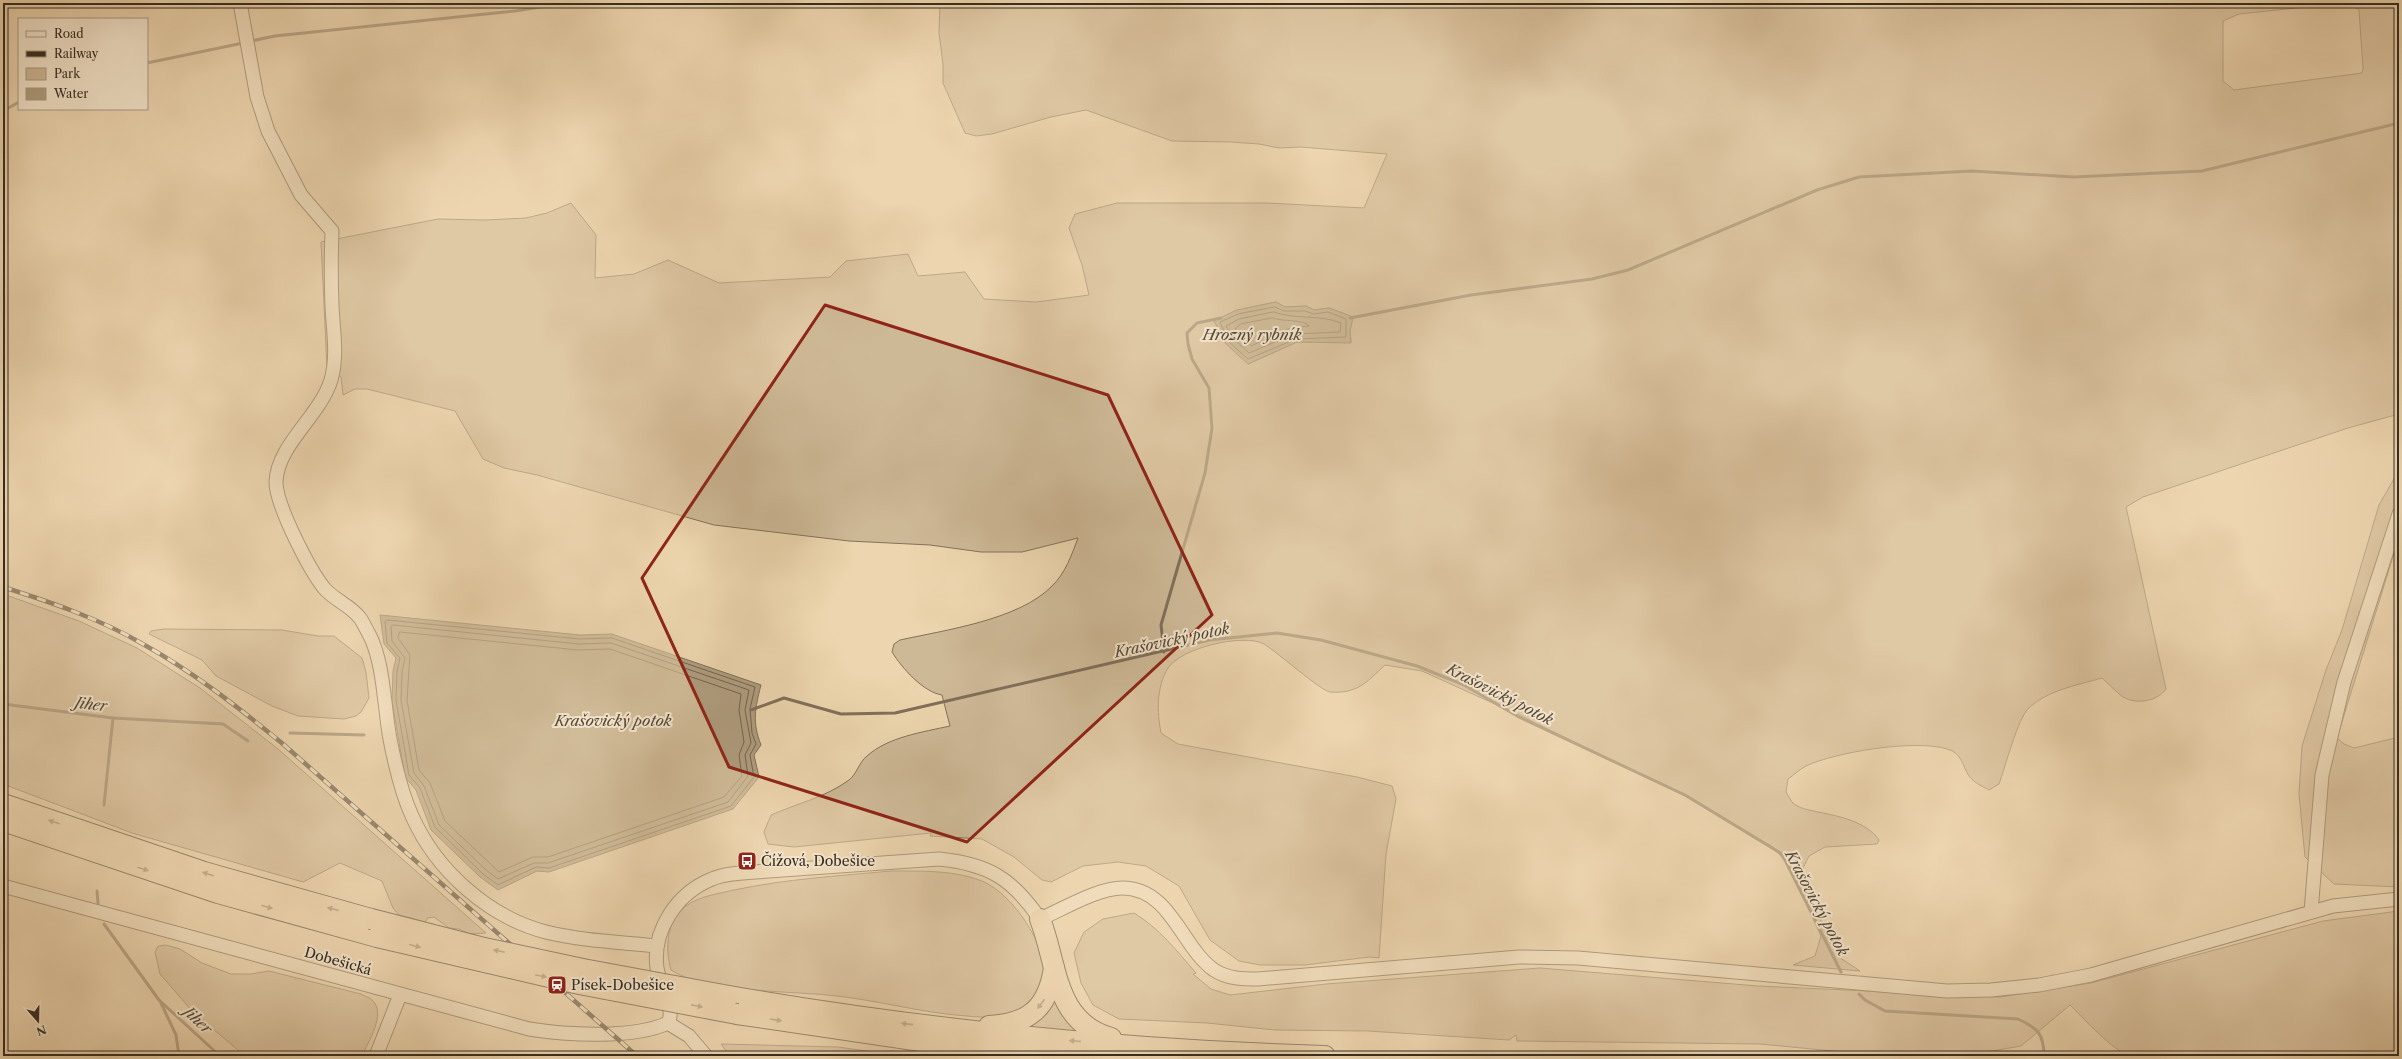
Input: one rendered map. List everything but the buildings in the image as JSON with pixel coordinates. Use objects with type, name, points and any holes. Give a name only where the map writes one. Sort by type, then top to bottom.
[{"type":"highway","points":[[3,804],[99,846],[225,895],[374,928],[579,984],[733,1005],[1020,1037],[1142,1047],[1325,1056]]},
{"type":"highway","points":[[3,822],[99,846]]},
{"type":"highway","points":[[1040,918],[1049,942],[1054,968],[1064,997],[1081,1024],[1096,1034],[1142,1047]]},
{"type":"highway","points":[[946,1028],[1006,1025],[1028,1017],[1048,995],[1054,968]]},
{"type":"highway","points":[[733,1005],[899,1038],[948,1046],[1067,1056]]},
{"type":"highway","points":[[899,1038],[946,1056]]},
{"type":"street","points":[[240,3],[257,97],[268,131],[301,195],[332,230],[330,268],[335,360],[331,381],[323,398],[281,460],[276,480],[277,496],[283,513],[323,587],[337,601],[360,618],[371,637],[377,658],[392,747],[401,785],[412,816],[425,840],[449,870],[473,895],[495,912],[545,931],[579,938],[658,946]]},
{"type":"street","points":[[2311,912],[2322,776],[2344,682],[2399,514]]},
{"type":"street","points":[[706,1056],[689,1036],[668,1023],[672,1011],[660,982],[657,968],[660,933],[670,912],[695,888],[713,878],[747,872],[939,860],[966,862],[987,870],[1010,883],[1025,898],[1040,918],[1105,891],[1122,888],[1139,891],[1158,901],[1169,913],[1199,956],[1215,970],[1234,978],[1300,976],[1519,957],[1556,958],[1947,991],[2039,985],[2091,975],[2332,906],[2399,899]]},
{"type":"street","name":"Dobešická","points":[[3,886],[529,1029],[555,1033],[638,1031],[668,1023]]},
{"type":"street","points":[[376,1056],[400,995]]},
{"type":"highlighted area","points":[[825,305],[1108,395],[1212,615],[967,842],[729,767],[642,578]]},
{"type":"green space","points":[[940,3],[2344,3],[2239,14],[2223,21],[2223,81],[2234,90],[2362,73],[2363,68],[2359,10],[2349,3],[2399,3],[2399,414],[2348,428],[2143,497],[2126,507],[2166,689],[2158,696],[2152,699],[2134,701],[2120,695],[2102,678],[2054,692],[2045,697],[2029,708],[2025,713],[2016,732],[1999,784],[1989,790],[1978,784],[1969,776],[1956,753],[1947,749],[1933,746],[1916,745],[1876,748],[1836,756],[1806,766],[1788,779],[1786,792],[1792,802],[1805,809],[1860,824],[1874,834],[1879,840],[1877,844],[1825,847],[1809,856],[1803,868],[1806,883],[1820,919],[1839,957],[1860,971],[1793,965],[1815,956],[1821,936],[1790,867],[1773,847],[1695,801],[1521,716],[1422,671],[1385,665],[1366,682],[1354,689],[1330,692],[1318,685],[1270,648],[1264,644],[1254,641],[1228,641],[1213,644],[1186,654],[1175,661],[1168,668],[1159,692],[1158,708],[1161,733],[1178,744],[1357,777],[1392,786],[1396,799],[1386,854],[1379,958],[1369,957],[1305,965],[1260,965],[1239,961],[1210,940],[1179,886],[1146,866],[1118,862],[1083,866],[1051,882],[1042,880],[1014,857],[982,839],[930,836],[931,833],[794,847],[768,844],[764,832],[771,815],[821,796],[840,786],[852,777],[864,759],[885,744],[906,736],[950,726],[942,695],[935,693],[920,684],[907,672],[892,652],[894,644],[900,640],[980,622],[1021,607],[1038,598],[1061,576],[1068,564],[1078,538],[1022,552],[981,552],[930,545],[849,541],[714,525],[537,475],[504,468],[483,459],[455,411],[367,389],[355,389],[343,395],[341,377],[327,368],[321,242],[438,219],[485,220],[526,218],[547,213],[571,203],[596,235],[595,278],[634,274],[668,260],[719,283],[830,277],[846,261],[908,254],[918,276],[965,272],[984,299],[1036,302],[1089,295],[1082,265],[1069,228],[1075,214],[1117,203],[1267,203],[1364,208],[1387,154],[1300,147],[1279,148],[1259,144],[1231,142],[1172,141],[1086,110],[1051,117],[992,134],[976,136],[965,133],[943,83],[943,64],[939,33]],"holes":[[[1276,302],[1285,307],[1306,306],[1314,310],[1329,308],[1353,317],[1350,331],[1351,342],[1297,342],[1248,364],[1214,321],[1237,310]]]},
{"type":"green space","points":[[2399,470],[2399,537],[2337,738],[2344,744],[2354,748],[2399,737],[2399,887],[2334,884],[2305,857],[2299,794],[2302,746],[2326,670],[2342,630],[2379,505]]},
{"type":"green space","points":[[3,594],[79,621],[137,648],[200,688],[278,749],[486,933],[470,934],[459,929],[449,928],[434,917],[428,918],[425,922],[399,915],[393,908],[382,881],[340,863],[303,882],[132,833],[3,784]]},
{"type":"green space","points":[[164,629],[282,630],[318,636],[334,636],[362,658],[366,672],[369,698],[361,712],[356,716],[344,719],[298,716],[272,706],[216,676],[202,660],[149,634],[151,631]]},
{"type":"green space","points":[[891,871],[939,872],[962,875],[984,882],[995,888],[1006,898],[1026,922],[1034,936],[1044,963],[1044,980],[1031,999],[1020,1009],[1008,1014],[994,1017],[974,1017],[932,1012],[845,997],[724,987],[704,983],[671,970],[668,944],[671,927],[679,912],[697,900],[721,893],[773,883]]},
{"type":"green space","points":[[2399,911],[2399,1052],[2163,1057],[2131,1055],[2118,1050],[2111,1045],[2070,1005],[2021,1046],[1980,1053],[1844,1052],[1760,1044],[1517,1041],[1516,1035],[1509,1040],[1368,1031],[1275,1030],[1207,1023],[1119,1019],[1093,1005],[1081,983],[1074,953],[1084,932],[1103,919],[1134,913],[1152,926],[1167,940],[1196,973],[1193,974],[1211,989],[1230,995],[1326,984],[1540,968],[1758,986],[2000,997],[2091,983],[2323,921]]},
{"type":"green space","points":[[166,945],[180,949],[202,963],[231,974],[251,974],[269,971],[361,994],[369,998],[376,1006],[378,1012],[375,1028],[362,1056],[245,1056],[193,1012],[160,974],[155,952],[158,946]]},
{"type":"green space","points":[[1056,984],[1089,1035],[1014,1028]]},
{"type":"green space","points":[[721,1044],[838,1047],[874,1052],[893,1051],[922,1056],[730,1056]]},
{"type":"water","name":"Hrozný rybník","points":[[1276,302],[1285,307],[1306,306],[1314,310],[1329,308],[1353,317],[1350,331],[1351,343],[1297,342],[1248,364],[1226,344],[1214,321],[1237,310]]},
{"type":"water","points":[[380,615],[580,635],[612,634],[761,685],[757,701],[755,722],[761,745],[754,755],[759,777],[733,809],[549,872],[537,871],[498,890],[480,877],[431,830],[416,790],[405,777],[392,701],[393,671],[396,658],[384,644]]},
{"type":"waterway","points":[[251,41],[275,36],[515,11],[566,3]]},
{"type":"waterway","points":[[148,63],[243,43]]},
{"type":"waterway","points":[[3,111],[18,103]]},
{"type":"waterway","points":[[1350,318],[1471,295],[1592,279],[1628,270],[1817,190],[1859,177],[1972,171],[2074,177],[2202,171],[2399,123]]},
{"type":"waterway","points":[[1164,652],[1161,625],[1205,473],[1212,428],[1209,388],[1192,359],[1187,333],[1197,323],[1221,318]]},
{"type":"waterway","name":"Krašovický potok","points":[[751,710],[784,698],[841,714],[895,713],[1210,640],[1277,633],[1321,640],[1417,666],[1464,685],[1519,717],[1685,795],[1782,854],[1841,972]]},
{"type":"waterway","name":"Jiher","points":[[3,704],[113,718],[104,805]]},
{"type":"waterway","name":"Krašovický potok","points":[[113,718],[223,724],[248,741]]},
{"type":"waterway","name":"Krašovický potok","points":[[290,733],[364,735]]},
{"type":"waterway","name":"Jiher","points":[[97,891],[98,903]]},
{"type":"waterway","name":"Jiher","points":[[104,924],[159,1000],[220,1056]]},
{"type":"waterway","name":"Krašovický potok","points":[[1859,994],[1865,1000],[1885,1011],[2018,1019],[2030,1025],[2038,1032],[2043,1042],[2044,1056]]},
{"type":"waterway","points":[[160,1001],[176,1035],[179,1056]]},
{"type":"railway","points":[[3,587],[91,618],[125,634],[178,665],[214,690],[283,744],[637,1056]]},
{"type":"place","name":"Čížová, Dobešice","points":[[747,861]]},
{"type":"place","name":"Písek-Dobešice","points":[[557,985]]}]
